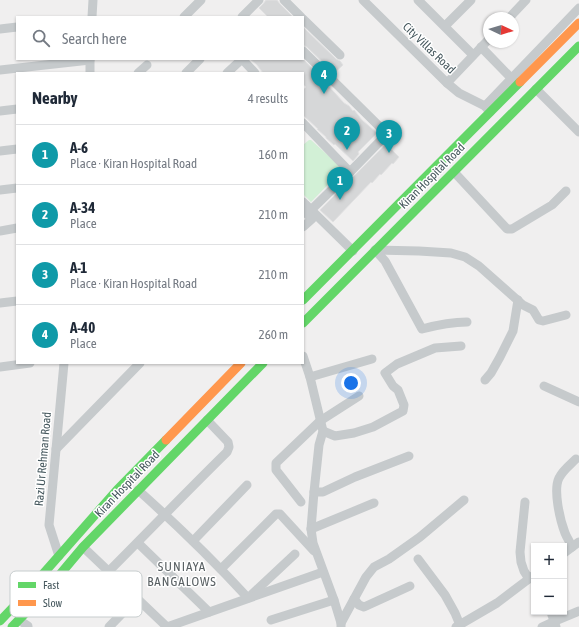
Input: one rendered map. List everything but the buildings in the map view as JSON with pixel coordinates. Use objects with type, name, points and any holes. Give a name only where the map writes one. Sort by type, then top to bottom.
[{"type":"main road","name":"Kiran Hospital Road","points":[[304,299],[353,251],[514,81],[579,23]]},
{"type":"main road","name":"Kiran Hospital Road","points":[[304,322],[579,46]]},
{"type":"main road","name":"Kiran Hospital Road","points":[[46,571],[116,490],[240,364]]},
{"type":"main road","name":"Kiran Hospital Road","points":[[63,571],[138,490],[262,364]]},
{"type":"main road","points":[[116,490],[128,501]]},
{"type":"main road","name":"Kiran Hospital Road","points":[[0,621],[10,610]]},
{"type":"main road","name":"Kiran Hospital Road","points":[[12,627],[23,617]]},
{"type":"street","points":[[92,16],[93,0]]},
{"type":"street","points":[[185,16],[201,0]]},
{"type":"street","points":[[243,16],[259,0]]},
{"type":"street","points":[[284,0],[300,16]]},
{"type":"street","name":"City Villas Road","points":[[363,0],[447,83],[460,93],[488,109]]},
{"type":"street","points":[[418,0],[473,55]]},
{"type":"street","points":[[445,26],[471,0]]},
{"type":"street","points":[[515,12],[526,0]]},
{"type":"street","points":[[481,48],[514,81],[579,8]]},
{"type":"street","points":[[304,20],[340,55]]},
{"type":"street","points":[[0,29],[16,27]]},
{"type":"street","points":[[447,83],[483,46]]},
{"type":"street","points":[[304,52],[387,134],[350,172],[307,210]]},
{"type":"street","points":[[0,70],[82,60]]},
{"type":"street","points":[[90,60],[90,72]]},
{"type":"street","points":[[187,72],[199,60]]},
{"type":"street","points":[[228,72],[241,60]]},
{"type":"street","points":[[243,60],[254,72]]},
{"type":"street","points":[[139,72],[147,65]]},
{"type":"street","points":[[536,89],[579,132]]},
{"type":"street","points":[[0,111],[16,109]]},
{"type":"street","points":[[304,123],[350,172]]},
{"type":"street","points":[[0,151],[16,149]]},
{"type":"street","points":[[454,172],[507,229],[512,229],[552,205],[566,190]]},
{"type":"street","points":[[0,190],[16,188]]},
{"type":"street","points":[[307,210],[353,251]]},
{"type":"street","points":[[304,226],[312,219],[307,210]]},
{"type":"street","points":[[0,230],[16,228]]},
{"type":"street","points":[[375,250],[445,252],[465,257],[478,266],[523,305],[533,310],[539,320],[543,321],[566,315]]},
{"type":"street","points":[[375,250],[385,261],[422,329],[453,322],[467,322]]},
{"type":"street","points":[[0,302],[16,300]]},
{"type":"street","points":[[485,380],[497,362],[512,331],[518,300]]},
{"type":"street","points":[[323,432],[335,436],[354,433],[373,427],[403,411],[404,405],[398,390],[393,386],[385,373],[397,364],[435,348],[462,346]]},
{"type":"street","points":[[304,359],[310,377],[323,432],[319,445],[314,492],[311,529],[312,543],[334,600],[341,625]]},
{"type":"street","points":[[310,377],[372,359]]},
{"type":"street","points":[[0,367],[22,364]]},
{"type":"street","name":"Razi Ur Rehman Road","points":[[59,556],[49,525],[64,364]]},
{"type":"street","points":[[56,449],[139,364]]},
{"type":"street","points":[[544,386],[579,402]]},
{"type":"street","points":[[301,502],[276,470],[276,464],[320,421],[359,396]]},
{"type":"street","points":[[84,547],[109,571],[227,452],[229,447],[228,442],[207,420]]},
{"type":"street","points":[[314,492],[323,492],[355,477],[409,456]]},
{"type":"street","points":[[567,551],[576,544],[565,533],[558,509],[556,490],[559,479],[565,469],[576,459]]},
{"type":"street","points":[[193,541],[247,485]]},
{"type":"street","points":[[138,490],[193,541],[248,598]]},
{"type":"street","points":[[341,625],[366,577],[374,567],[389,559],[420,537],[464,500]]},
{"type":"street","points":[[525,502],[520,557],[524,570],[531,577]]},
{"type":"street","points":[[311,529],[374,503]]},
{"type":"street","points":[[221,569],[276,514],[280,514],[316,553]]},
{"type":"street","points":[[138,543],[209,612]]},
{"type":"street","points":[[248,598],[295,554]]},
{"type":"street","points":[[418,559],[445,595],[455,613],[458,626],[497,603],[531,579]]},
{"type":"street","points":[[142,603],[167,627],[323,572]]},
{"type":"street","points":[[354,599],[359,605],[364,607],[410,586]]},
{"type":"street","points":[[271,620],[334,600]]},
{"type":"street","points":[[542,627],[554,620],[579,611]]},
{"type":"street","points":[[109,627],[119,617]]},
{"type":"street","points":[[20,620],[28,627]]},
{"type":"green space","points":[[311,140],[343,169],[311,202],[304,195],[304,144]]},
{"type":"traffic: fast","points":[[304,322],[579,46]]},
{"type":"traffic: fast","points":[[304,299],[520,82]]},
{"type":"traffic: fast","points":[[63,571],[83,547],[262,364]]},
{"type":"traffic: fast","points":[[46,571],[117,490],[166,440]]},
{"type":"traffic: fast","points":[[0,621],[10,610]]},
{"type":"traffic: fast","points":[[12,627],[22,617]]},
{"type":"traffic: slow","points":[[520,82],[579,23]]},
{"type":"traffic: slow","points":[[166,440],[240,364]]},
{"type":"place","name":"A-40","points":[[324,94]]},
{"type":"place","name":"A-34","points":[[347,150]]},
{"type":"place","name":"A-1","points":[[389,153]]},
{"type":"place","name":"A-6","points":[[340,200]]},
{"type":"district","name":"SUNIAYA BANGALOWS","points":[[182,574]]}]
